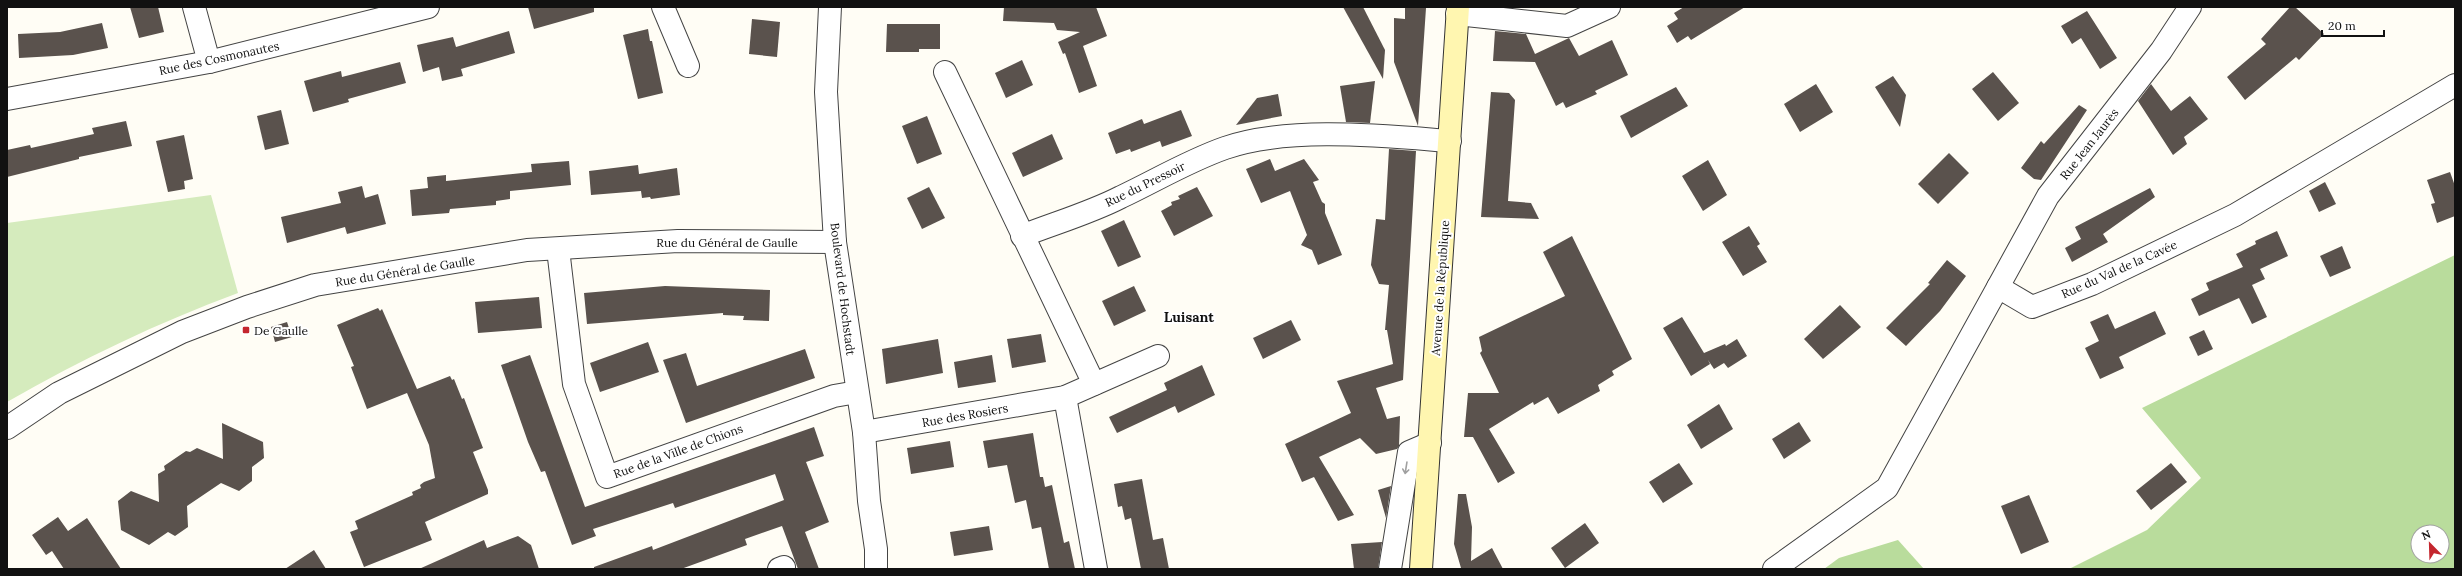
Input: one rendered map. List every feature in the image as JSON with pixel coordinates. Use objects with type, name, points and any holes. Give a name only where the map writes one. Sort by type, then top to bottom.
[{"type":"main road","name":"Avenue de la République","points":[[1421,569],[1458,11]]},
{"type":"street","points":[[194,7],[209,62]]},
{"type":"street","name":"Rue des Cosmonautes","points":[[7,98],[209,62],[428,7]]},
{"type":"street","points":[[664,7],[688,66]]},
{"type":"street","name":"Boulevard de Hochstadt","points":[[830,7],[826,92],[835,242],[864,432],[869,501],[876,549],[876,569]]},
{"type":"street","points":[[1458,11],[1567,26],[1608,7]]},
{"type":"street","name":"Rue Jean Jaurès","points":[[1998,287],[2048,196],[2161,51],[2190,7]]},
{"type":"street","points":[[945,72],[1094,384]]},
{"type":"street","name":"Rue du Val de la Cavée","points":[[1998,287],[2032,306],[2092,284],[2235,215],[2455,85]]},
{"type":"street","name":"Rue du Pressoir","points":[[1022,236],[1119,198],[1181,166],[1226,148],[1270,139],[1354,134],[1450,140]]},
{"type":"street","name":"Rue du Général de Gaulle","points":[[7,428],[59,393],[182,332],[247,307],[315,285],[527,250],[678,240],[835,242]]},
{"type":"street","name":"Rue de la Ville de Chions","points":[[558,249],[574,384],[607,476],[834,396],[857,392]]},
{"type":"street","points":[[1774,569],[1887,488],[1998,287]]},
{"type":"street","name":"Rue des Rosiers","points":[[864,432],[1065,397],[1158,356]]},
{"type":"street","points":[[1065,397],[1096,569]]},
{"type":"street","points":[[1390,569],[1409,452],[1430,443]]},
{"type":"green space","points":[[211,195],[238,293],[149,329],[63,371],[7,402],[7,223]]},
{"type":"green space","points":[[2455,255],[2455,569],[2069,569],[2147,530],[2201,478],[2142,408]]},
{"type":"green space","points":[[1898,540],[1924,569],[1824,569],[1839,558]]},
{"type":"building","points":[[130,7],[158,7],[164,32],[139,38]]},
{"type":"building","points":[[528,7],[594,7],[594,12],[534,29]]},
{"type":"building","points":[[1004,7],[1096,7],[1107,36],[1083,46],[1097,86],[1079,93],[1065,53],[1063,54],[1058,42],[1080,32],[1057,30],[1054,23],[1003,21]]},
{"type":"building","points":[[1343,7],[1363,7],[1385,50],[1383,79]]},
{"type":"building","points":[[1405,7],[1426,8],[1418,126],[1394,62],[1394,18],[1405,19]]},
{"type":"building","points":[[1684,7],[1745,7],[1691,40],[1688,36],[1677,43],[1667,26],[1678,19],[1674,13]]},
{"type":"building","points":[[2290,7],[2295,7],[2324,34],[2299,60],[2296,57],[2245,100],[2227,77],[2266,44],[2261,39]]},
{"type":"building","points":[[2087,11],[2117,58],[2100,69],[2081,38],[2072,44],[2061,26]]},
{"type":"building","points":[[752,19],[780,22],[777,57],[749,54]]},
{"type":"building","points":[[102,23],[108,48],[73,55],[19,58],[18,34],[60,32]]},
{"type":"building","points":[[887,24],[940,24],[940,49],[919,49],[919,52],[886,52]]},
{"type":"building","points":[[648,29],[663,93],[638,99],[623,35]]},
{"type":"building","points":[[509,31],[515,53],[461,69],[463,76],[442,81],[439,67],[423,72],[417,45],[453,37],[456,47]]},
{"type":"building","points":[[1495,31],[1526,34],[1535,54],[1569,38],[1579,56],[1612,40],[1628,75],[1595,91],[1597,94],[1566,108],[1563,102],[1556,106],[1535,62],[1493,61]]},
{"type":"building","points":[[1022,60],[1033,85],[1006,98],[995,73]]},
{"type":"building","points":[[400,62],[406,83],[348,99],[349,102],[313,112],[304,81],[341,71],[342,77]]},
{"type":"building","points":[[1993,72],[2019,103],[1998,121],[1972,89]]},
{"type":"building","points":[[1893,76],[1906,95],[1900,127],[1875,87]]},
{"type":"building","points":[[1375,81],[1370,123],[1346,122],[1340,86]]},
{"type":"building","points":[[1816,84],[1833,112],[1800,132],[1784,104]]},
{"type":"building","points":[[2151,84],[2171,111],[2190,96],[2208,119],[2184,137],[2187,144],[2173,155],[2138,101]]},
{"type":"building","points":[[1676,87],[1688,106],[1631,138],[1620,116]]},
{"type":"building","points":[[1491,92],[1509,93],[1515,100],[1508,201],[1531,203],[1539,219],[1481,217]]},
{"type":"building","points":[[1278,94],[1282,116],[1236,125],[1257,98]]},
{"type":"building","points":[[2079,105],[2087,110],[2041,180],[2034,179],[2021,168],[2041,141],[2044,144]]},
{"type":"building","points":[[281,110],[289,144],[265,150],[257,116]]},
{"type":"building","points":[[1181,110],[1192,136],[1162,147],[1160,141],[1131,152],[1130,149],[1116,154],[1108,133],[1142,119],[1144,124]]},
{"type":"building","points":[[927,116],[942,154],[917,164],[902,126]]},
{"type":"building","points":[[126,121],[132,146],[79,157],[79,159],[7,177],[7,150],[30,145],[31,148],[94,134],[92,128]]},
{"type":"building","points":[[1052,134],[1063,159],[1023,177],[1012,153]]},
{"type":"building","points":[[184,135],[193,179],[184,181],[185,189],[168,192],[156,141]]},
{"type":"building","points":[[1389,149],[1416,151],[1403,380],[1376,388],[1387,419],[1400,416],[1399,446],[1397,449],[1376,454],[1360,438],[1319,457],[1354,515],[1338,521],[1314,477],[1302,482],[1285,444],[1351,413],[1337,381],[1393,364],[1387,330],[1385,330],[1389,285],[1379,284],[1371,265],[1376,219],[1385,220]]},
{"type":"building","points":[[1949,153],[1969,173],[1938,204],[1918,184]]},
{"type":"building","points":[[1270,159],[1275,171],[1304,159],[1319,180],[1313,182],[1322,202],[1325,204],[1325,213],[1342,255],[1318,265],[1312,250],[1301,245],[1307,235],[1290,191],[1261,203],[1246,169]]},
{"type":"building","points":[[1708,160],[1727,195],[1703,211],[1682,176]]},
{"type":"building","points":[[569,161],[571,185],[510,191],[510,199],[496,201],[496,205],[450,209],[449,213],[412,216],[410,190],[428,188],[427,177],[446,175],[446,181],[532,172],[531,164]]},
{"type":"building","points":[[638,165],[639,174],[677,168],[680,195],[651,199],[650,197],[642,198],[641,191],[591,195],[589,171]]},
{"type":"building","points":[[2450,172],[2455,186],[2455,216],[2437,223],[2431,204],[2435,203],[2427,180]]},
{"type":"building","points":[[2325,182],[2336,204],[2319,212],[2309,191]]},
{"type":"building","points":[[362,186],[365,198],[378,194],[386,224],[347,234],[345,227],[287,243],[281,217],[341,203],[338,192]]},
{"type":"building","points":[[929,187],[945,218],[922,229],[907,198]]},
{"type":"building","points":[[1197,187],[1213,216],[1174,236],[1161,211],[1172,205],[1171,202],[1180,199],[1178,196]]},
{"type":"building","points":[[2150,188],[2155,197],[2103,234],[2108,242],[2072,262],[2065,248],[2081,239],[2075,227]]},
{"type":"building","points":[[1124,220],[1141,257],[1118,267],[1101,231]]},
{"type":"building","points":[[1749,226],[1760,244],[1757,246],[1767,262],[1743,276],[1722,242]]},
{"type":"building","points":[[2277,231],[2288,256],[2260,269],[2265,279],[2252,285],[2267,317],[2252,324],[2239,298],[2199,316],[2191,299],[2209,290],[2206,283],[2243,267],[2236,254],[2256,244],[2255,241]]},
{"type":"building","points":[[1572,236],[1632,359],[1612,371],[1614,375],[1598,385],[1600,391],[1558,414],[1548,397],[1534,405],[1533,402],[1489,429],[1515,473],[1498,483],[1473,437],[1464,437],[1468,393],[1499,393],[1480,353],[1482,351],[1479,337],[1565,296],[1543,252]]},
{"type":"building","points":[[2342,246],[2351,268],[2330,277],[2320,256]]},
{"type":"building","points":[[1947,260],[1966,276],[1940,311],[1906,346],[1886,328],[1930,284],[1928,283]]},
{"type":"building","points":[[665,286],[770,290],[769,321],[743,320],[744,316],[723,315],[723,313],[587,324],[584,293]]},
{"type":"building","points":[[1134,286],[1146,311],[1114,326],[1102,301]]},
{"type":"building","points":[[539,297],[542,328],[478,333],[475,302]]},
{"type":"building","points":[[1840,305],[1861,327],[1823,359],[1804,339]]},
{"type":"building","points":[[378,308],[380,311],[382,309],[417,389],[450,376],[452,380],[454,379],[462,399],[464,398],[483,448],[473,452],[488,490],[488,494],[425,522],[432,540],[364,567],[350,532],[358,529],[355,521],[413,495],[412,492],[421,488],[420,485],[435,478],[429,445],[407,393],[367,409],[351,367],[354,366],[337,325]]},
{"type":"building","points":[[2155,311],[2166,334],[2119,357],[2124,368],[2100,379],[2085,348],[2099,341],[2090,322],[2108,314],[2115,329]]},
{"type":"building","points":[[1682,317],[1704,353],[1725,344],[1726,346],[1737,339],[1747,356],[1728,368],[1724,363],[1714,369],[1708,360],[1710,364],[1691,376],[1663,328]]},
{"type":"building","points":[[1291,320],[1301,340],[1263,359],[1253,338]]},
{"type":"building","points":[[287,322],[292,337],[275,342],[271,327]]},
{"type":"building","points":[[2204,330],[2213,349],[2198,356],[2189,337]]},
{"type":"building","points":[[1041,334],[1046,362],[1012,368],[1007,339]]},
{"type":"building","points":[[938,339],[943,373],[886,384],[882,349]]},
{"type":"building","points":[[648,342],[659,372],[600,392],[590,363]]},
{"type":"building","points":[[805,349],[815,378],[686,423],[663,360],[686,353],[697,386]]},
{"type":"building","points":[[530,355],[585,507],[814,427],[824,456],[806,462],[829,522],[805,532],[819,569],[798,569],[782,526],[745,539],[747,545],[681,569],[594,569],[594,567],[652,546],[653,550],[784,500],[775,474],[675,508],[673,503],[593,529],[596,536],[572,545],[545,471],[541,472],[528,442],[501,365]]},
{"type":"building","points":[[992,355],[996,382],[958,388],[954,362]]},
{"type":"building","points":[[1202,365],[1215,395],[1178,413],[1175,406],[1117,433],[1109,417],[1167,390],[1164,383]]},
{"type":"building","points":[[1719,404],[1733,429],[1701,449],[1687,425]]},
{"type":"building","points":[[1799,422],[1811,441],[1784,459],[1772,439]]},
{"type":"building","points":[[222,423],[263,442],[264,458],[252,467],[252,481],[239,491],[221,483],[187,506],[188,527],[175,536],[168,532],[149,545],[121,530],[118,501],[131,491],[159,502],[158,474],[165,470],[164,466],[186,451],[190,452],[197,448],[223,459]]},
{"type":"building","points":[[1033,433],[1040,477],[1043,477],[1045,487],[1052,485],[1064,543],[1069,541],[1075,569],[1049,569],[1041,527],[1032,529],[1026,500],[1015,503],[1007,465],[988,468],[983,441]]},
{"type":"building","points":[[950,441],[954,467],[911,474],[907,448]]},
{"type":"building","points":[[1679,463],[1693,484],[1663,503],[1649,482]]},
{"type":"building","points":[[2171,463],[2187,482],[2151,510],[2136,491]]},
{"type":"building","points":[[1142,479],[1153,540],[1163,538],[1169,569],[1141,569],[1131,518],[1125,520],[1122,506],[1118,507],[1114,484]]},
{"type":"building","points":[[1391,486],[1386,518],[1378,490]]},
{"type":"building","points":[[1458,494],[1466,494],[1472,527],[1471,561],[1492,548],[1503,569],[1458,569],[1461,568],[1454,544]]},
{"type":"building","points":[[2029,495],[2049,542],[2021,554],[2001,506]]},
{"type":"building","points":[[58,517],[68,531],[87,518],[121,569],[64,569],[52,551],[46,555],[32,535]]},
{"type":"building","points":[[1585,523],[1599,543],[1565,568],[1551,548]]},
{"type":"building","points":[[989,526],[993,550],[954,556],[950,532]]},
{"type":"building","points":[[518,536],[531,545],[539,569],[419,569],[484,540],[487,548]]},
{"type":"building","points":[[1382,542],[1378,569],[1354,569],[1351,544]]},
{"type":"building","points":[[314,550],[326,569],[285,569]]},
{"type":"place","name":"De Gaulle","points":[[246,330]]},
{"type":"district","name":"Luisant","points":[[1189,317]]}]
